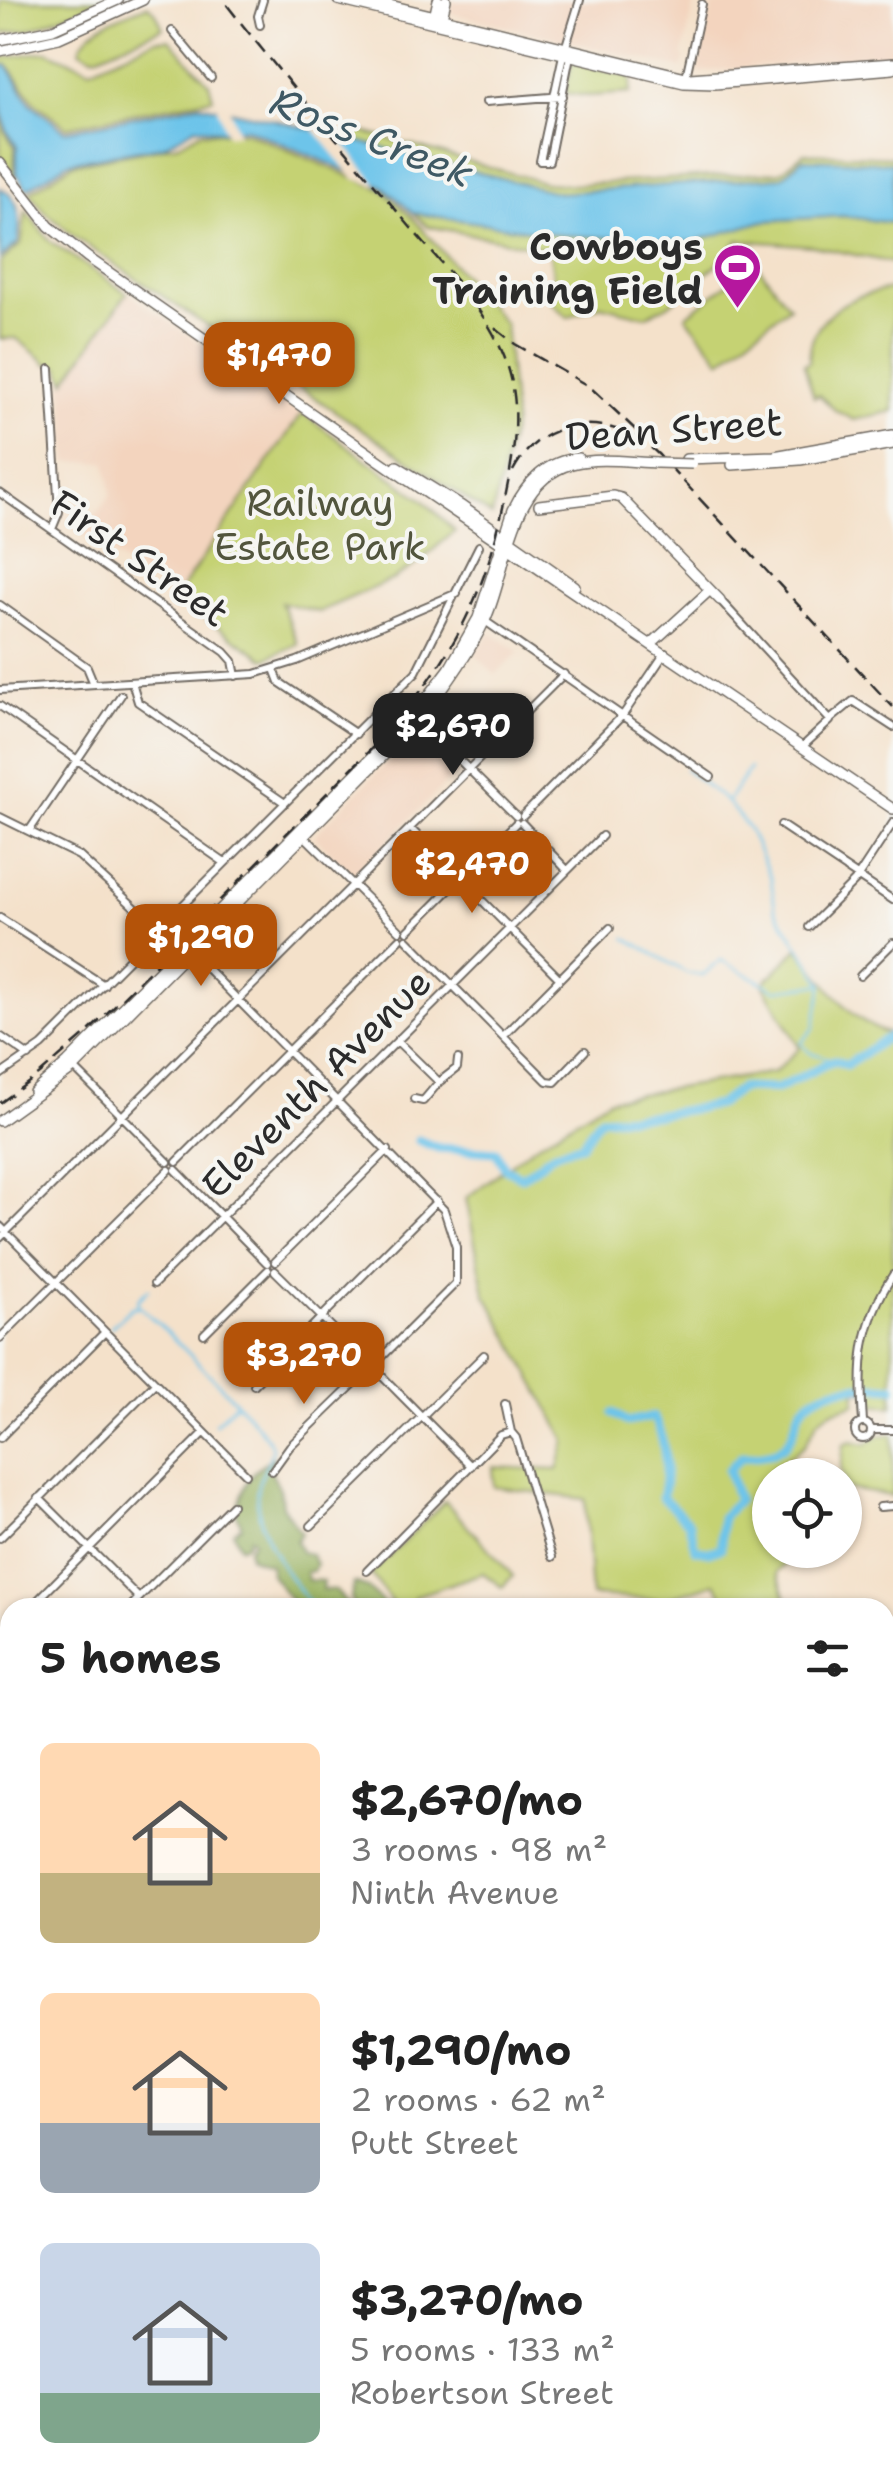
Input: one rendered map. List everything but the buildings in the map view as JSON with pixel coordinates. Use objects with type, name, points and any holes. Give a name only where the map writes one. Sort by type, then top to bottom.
[{"type":"main road","points":[[0,40],[53,29],[118,0]]},
{"type":"main road","points":[[0,51],[67,36],[144,0]]},
{"type":"main road","points":[[338,0],[686,77],[893,66]]},
{"type":"main road","points":[[368,0],[437,20]]},
{"type":"main road","points":[[437,20],[438,0]]},
{"type":"main road","points":[[437,20],[446,0]]},
{"type":"main road","points":[[568,50],[684,83],[715,84],[893,66]]},
{"type":"main road","points":[[686,77],[691,82],[715,84]]},
{"type":"main road","points":[[0,163],[49,226],[73,245],[507,541],[559,572],[604,610]]},
{"type":"main road","points":[[73,245],[126,276],[401,468],[496,522],[506,522],[512,513]]},
{"type":"main road","name":"Dean Street","points":[[834,451],[849,444],[893,436]]},
{"type":"main road","name":"Dean Street","points":[[507,541],[512,513],[521,494],[536,476],[569,458],[754,464],[893,444]]},
{"type":"main road","name":"Dean Street","points":[[507,541],[527,499],[558,470],[572,464],[654,460]]},
{"type":"main road","points":[[539,505],[621,498],[720,600]]},
{"type":"main road","points":[[456,501],[558,580],[893,809]]},
{"type":"main road","points":[[0,1120],[71,1065],[184,949],[304,836],[417,717],[456,672],[485,621],[506,564],[507,541]]},
{"type":"main road","points":[[71,1065],[170,959],[417,717],[478,618],[507,541]]},
{"type":"main road","points":[[506,564],[517,558],[558,580]]},
{"type":"main road","points":[[652,644],[709,591]]},
{"type":"main road","points":[[160,929],[179,932],[205,924]]},
{"type":"main road","points":[[168,939],[170,959]]},
{"type":"street","points":[[260,26],[262,0]]},
{"type":"street","points":[[568,50],[564,96],[546,163],[538,158],[580,0]]},
{"type":"street","points":[[686,77],[702,4]]},
{"type":"street","points":[[172,31],[211,78]]},
{"type":"street","points":[[486,102],[564,96]]},
{"type":"street","points":[[50,369],[59,512],[52,530]]},
{"type":"street","name":"First Street","points":[[0,493],[231,657],[236,676]]},
{"type":"street","points":[[0,1075],[29,1056],[104,985],[416,672],[479,546]]},
{"type":"street","points":[[0,690],[236,676],[274,669],[456,593]]},
{"type":"street","points":[[720,600],[830,720]]},
{"type":"street","points":[[0,606],[88,667],[94,684]]},
{"type":"street","points":[[485,621],[711,778]]},
{"type":"street","points":[[0,1338],[623,715],[665,653]]},
{"type":"street","points":[[274,669],[279,682],[356,734]]},
{"type":"street","points":[[246,1474],[2,1232],[564,674]]},
{"type":"street","points":[[132,682],[138,702],[285,803]]},
{"type":"street","points":[[29,831],[121,695]]},
{"type":"street","points":[[802,747],[853,701],[893,728]]},
{"type":"street","points":[[0,706],[225,863]]},
{"type":"street","points":[[417,717],[567,870]]},
{"type":"street","points":[[0,817],[79,856],[184,949],[437,1201],[452,1230],[458,1262],[456,1283],[290,1446],[272,1471]]},
{"type":"street","points":[[808,927],[858,876],[893,823]]},
{"type":"street","points":[[781,825],[893,900]]},
{"type":"street","points":[[411,829],[559,978]]},
{"type":"street","points":[[304,836],[547,1082],[555,1082],[586,1051]]},
{"type":"street","name":"Eleventh Avenue","points":[[154,1284],[602,836]]},
{"type":"street","points":[[0,918],[104,985]]},
{"type":"street","points":[[502,1036],[610,928]]},
{"type":"street","points":[[160,929],[184,949]]},
{"type":"street","points":[[860,976],[893,943]]},
{"type":"street","points":[[0,1036],[29,1056]]},
{"type":"street","points":[[398,1042],[439,1082]]},
{"type":"street","points":[[71,1065],[471,1466]]},
{"type":"street","points":[[422,1111],[439,1082],[461,1065]]},
{"type":"street","points":[[414,1099],[424,1102]]},
{"type":"street","points":[[204,1334],[388,1150]]},
{"type":"street","points":[[254,1385],[437,1201]]},
{"type":"street","points":[[893,1275],[867,1326],[862,1380],[863,1422],[872,1430],[893,1430]]},
{"type":"street","points":[[0,1438],[105,1332]]},
{"type":"street","points":[[311,1526],[484,1354]]},
{"type":"street","points":[[0,1538],[155,1383]]},
{"type":"street","points":[[505,1404],[552,1557]]},
{"type":"street","points":[[863,1422],[856,1426],[857,1436],[867,1438],[872,1430]]},
{"type":"street","points":[[366,1571],[502,1435],[511,1432]]},
{"type":"street","points":[[40,1598],[204,1433]]},
{"type":"street","points":[[39,1498],[139,1598],[232,1505]]},
{"type":"street","points":[[880,1507],[893,1506]]},
{"type":"shaded area","points":[[453,0],[695,2],[682,68],[450,13]]},
{"type":"shaded area","points":[[764,0],[893,0],[893,55],[697,72],[713,6]]},
{"type":"shaded area","points":[[127,293],[302,413],[175,598],[82,534],[111,494],[106,462],[68,462],[63,386]]},
{"type":"shaded area","points":[[490,632],[519,652],[495,675],[475,654]]},
{"type":"shaded area","points":[[420,729],[460,769],[353,875],[314,836]]},
{"type":"green space","points":[[0,0],[103,0],[28,30],[0,34]]},
{"type":"green space","points":[[147,5],[155,11],[163,28],[99,55],[80,50],[98,27]]},
{"type":"green space","points":[[169,39],[209,83],[213,98],[66,127],[34,102],[8,65],[0,65],[0,58],[47,51],[90,69],[155,40]]},
{"type":"green space","points":[[572,62],[632,77],[630,93],[565,93]]},
{"type":"green space","points":[[0,106],[5,132],[15,147],[14,176],[0,156]]},
{"type":"green space","points":[[200,132],[246,132],[383,190],[414,219],[505,324],[514,421],[492,516],[77,239],[44,211],[30,192],[72,164],[179,144]]},
{"type":"green space","points":[[364,132],[546,183],[573,185],[781,172],[804,153],[893,157],[893,163],[802,159],[783,177],[559,193],[340,137]]},
{"type":"green space","points":[[26,211],[51,242],[127,293],[66,381],[59,366],[48,364],[16,338],[0,339],[0,262],[21,244]]},
{"type":"green space","points":[[413,213],[562,235],[692,242],[763,221],[842,216],[893,223],[893,263],[813,246],[738,240],[721,261],[668,305],[646,316],[600,305],[568,317],[552,303],[549,249],[427,226]]},
{"type":"green space","name":"Cowboys Training Field","points":[[755,262],[789,306],[721,360],[686,316]]},
{"type":"green space","points":[[893,289],[893,411],[854,420],[819,395],[814,397],[804,364],[809,362],[816,331],[835,310],[862,296]]},
{"type":"green space","name":"Railway Estate Park","points":[[302,413],[423,500],[455,531],[394,579],[318,612],[281,602],[298,644],[265,659],[175,598]]},
{"type":"green space","points":[[798,948],[852,1012],[893,1035],[893,1406],[867,1404],[869,1391],[856,1391],[855,1404],[818,1420],[805,1445],[788,1458],[752,1458],[752,1568],[781,1568],[777,1572],[786,1598],[724,1598],[715,1583],[668,1598],[591,1596],[585,1499],[494,1487],[493,1467],[558,1470],[566,1440],[485,1293],[466,1198],[537,1144],[609,1099],[774,1072],[800,1048],[763,984]]},
{"type":"green space","points":[[893,1434],[893,1496],[862,1491],[862,1458],[842,1458],[844,1444],[867,1444],[878,1436]]},
{"type":"green space","points":[[275,1458],[270,1469],[280,1489],[282,1506],[301,1533],[296,1541],[301,1552],[311,1554],[316,1564],[313,1571],[306,1572],[308,1580],[323,1581],[322,1590],[336,1591],[342,1598],[289,1598],[270,1573],[270,1565],[249,1557],[248,1549],[254,1540],[250,1537],[246,1545],[240,1546],[233,1531],[242,1526],[236,1513],[244,1487],[266,1462]]},
{"type":"green space","points":[[445,1501],[513,1576],[502,1587],[483,1573],[414,1598],[389,1598],[371,1574]]},
{"type":"green space","points":[[354,1583],[368,1588],[378,1598],[351,1598]]},
{"type":"water","points":[[7,65],[30,103],[65,131],[199,104],[559,193],[783,177],[802,159],[893,163],[893,223],[842,216],[763,221],[692,242],[562,235],[413,213],[383,186],[246,128],[222,131],[196,127],[163,146],[69,162],[27,189],[17,174],[17,146],[7,131],[0,103],[1,66]]},
{"type":"water","points":[[0,188],[13,198],[20,227],[18,243],[0,258]]},
{"type":"pier","points":[[215,102],[228,105],[239,134],[227,135]]},
{"type":"pier","points":[[310,125],[333,130],[379,187],[354,179]]},
{"type":"waterway","points":[[0,28],[1,34]]},
{"type":"waterway","points":[[728,800],[750,768]]},
{"type":"waterway","points":[[685,769],[727,802],[749,829],[771,879],[775,909],[823,984],[814,1028],[801,1043],[809,1052],[834,1060]]},
{"type":"waterway","points":[[626,938],[687,973],[703,975],[721,960],[776,990],[821,984]]},
{"type":"waterway","points":[[418,1140],[438,1148],[496,1152],[506,1169],[522,1177],[554,1153],[581,1145],[600,1118],[718,1105],[741,1088],[777,1089],[834,1060],[846,1065],[893,1035]]},
{"type":"waterway","points":[[137,1307],[138,1300],[149,1289]]},
{"type":"waterway","points":[[111,1327],[132,1307],[140,1307],[267,1438],[272,1448],[259,1481],[258,1508],[267,1539],[306,1598]]},
{"type":"waterway","points":[[613,1413],[627,1422],[653,1417],[665,1456],[662,1497],[689,1523],[695,1549],[709,1552],[721,1548],[722,1517],[738,1500],[728,1470],[742,1456],[766,1455],[779,1449],[790,1438],[802,1408],[821,1394],[857,1386],[893,1387]]},
{"type":"waterway","points":[[215,1424],[235,1404]]},
{"type":"waterway","points":[[0,2263],[0,2277]]},
{"type":"railway","points":[[0,1103],[87,1033],[405,712],[464,623],[500,523],[515,435],[515,403],[509,372],[495,338],[460,286],[223,0]]},
{"type":"railway","points":[[495,328],[515,344],[590,387],[639,433]]},
{"type":"railway","points":[[513,471],[526,452],[561,429],[602,426],[642,441],[893,707]]},
{"type":"place","name":"Cowboys Training Field","points":[[738,310]]},
{"type":"water label","name":"Ross Creek","points":[[372,137]]}]
